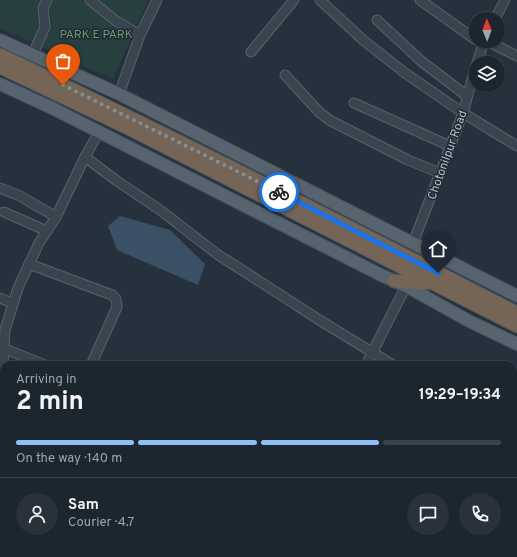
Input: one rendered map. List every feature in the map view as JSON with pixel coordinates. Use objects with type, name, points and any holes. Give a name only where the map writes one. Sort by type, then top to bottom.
[{"type":"highway","points":[[0,55],[139,122],[436,278],[517,326]]},
{"type":"highway","points":[[0,67],[436,278],[517,313]]},
{"type":"highway","points":[[426,250],[436,278]]},
{"type":"highway","points":[[394,281],[436,278]]},
{"type":"main road","points":[[0,40],[32,56],[119,94],[517,296]]},
{"type":"main road","points":[[0,84],[406,286],[469,321],[517,344]]},
{"type":"street","points":[[32,56],[45,27],[43,8],[47,0]]},
{"type":"street","points":[[90,0],[116,21],[140,35]]},
{"type":"street","points":[[119,94],[140,35],[157,0]]},
{"type":"street","points":[[251,52],[294,0]]},
{"type":"street","points":[[320,0],[369,45],[405,73],[463,113],[517,146]]},
{"type":"street","points":[[420,0],[469,34]]},
{"type":"street","points":[[499,12],[505,0]]},
{"type":"street","points":[[376,20],[421,61],[467,96]]},
{"type":"street","points":[[496,48],[517,56]]},
{"type":"street","points":[[285,75],[315,108],[331,121],[408,160],[440,174]]},
{"type":"street","name":"Chotonilpur Road","points":[[413,243],[463,113],[469,89]]},
{"type":"street","points":[[354,103],[450,146]]},
{"type":"street","points":[[2,361],[4,348],[2,337],[12,303],[39,244],[56,217],[85,157],[99,132]]},
{"type":"street","points":[[85,157],[160,210],[217,254],[386,361]]},
{"type":"street","points":[[0,188],[20,196],[56,217]]},
{"type":"street","points":[[4,212],[47,231]]},
{"type":"street","points":[[29,264],[112,295],[116,299],[117,307],[92,361]]},
{"type":"street","points":[[368,361],[406,286]]},
{"type":"street","points":[[0,298],[12,303]]},
{"type":"street","points":[[4,348],[35,361]]},
{"type":"green space","name":"PARK E PARK","points":[[0,0],[148,0],[113,79],[0,28]]},
{"type":"water","points":[[120,216],[170,230],[205,264],[198,285],[117,250],[108,226]]},
{"type":"way so far","points":[[63,85],[279,192]]},
{"type":"route","points":[[279,192],[438,273]]}]
